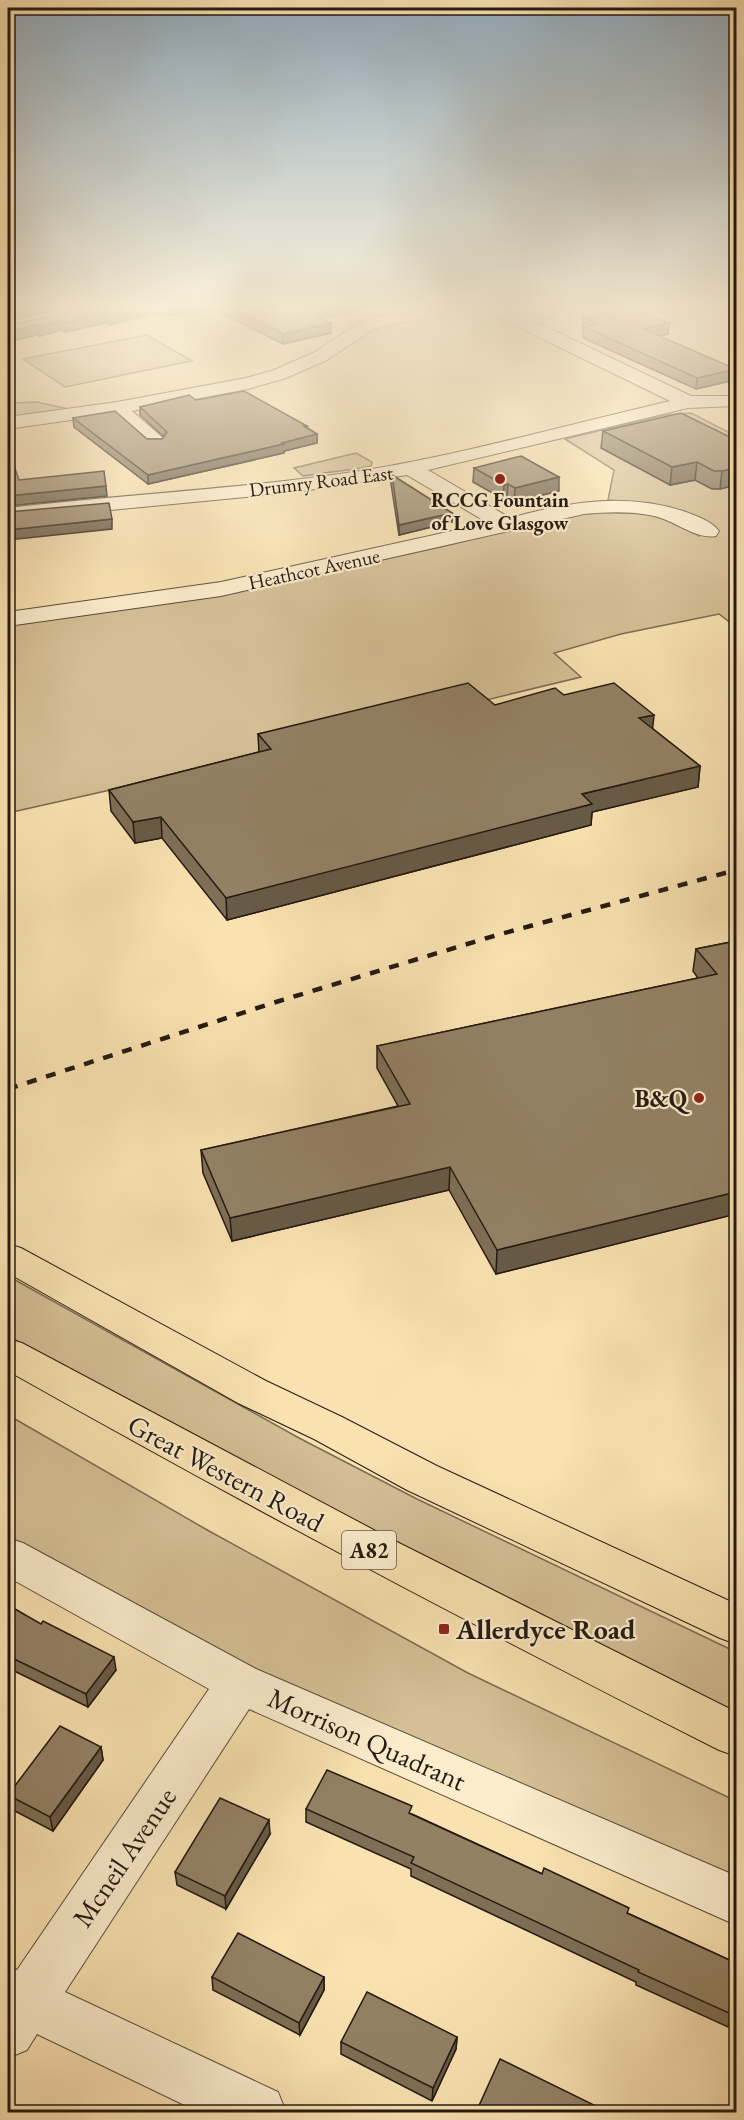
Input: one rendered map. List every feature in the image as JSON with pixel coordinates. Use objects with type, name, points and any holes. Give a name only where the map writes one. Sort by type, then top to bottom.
[{"type":"main road","points":[[8,1257],[252,1392],[328,1428],[422,1478],[736,1625]]},
{"type":"main road","name":"Great Western Road","points":[[8,1353],[366,1548],[736,1735]]},
{"type":"street","points":[[8,423],[129,406]]},
{"type":"street","name":"Drumry Road East","points":[[8,514],[296,486],[410,468],[671,406]]},
{"type":"street","points":[[117,408],[156,442]]},
{"type":"street","points":[[410,468],[507,525]]},
{"type":"street","name":"Heathcot Avenue","points":[[8,619],[221,589],[574,509],[617,505],[664,510],[694,522],[708,531]]},
{"type":"street","name":"Morrison Quadrant","points":[[8,1556],[240,1683],[736,1901]]},
{"type":"street","name":"Mcneil Avenue","points":[[14,2008],[240,1683]]},
{"type":"street","points":[[14,2008],[258,2112]]},
{"type":"shaded area","points":[[8,406],[54,406],[68,409],[8,417]]},
{"type":"shaded area","points":[[691,413],[736,436],[736,627],[719,614],[621,634],[554,653],[581,677],[8,813],[8,624],[310,576],[449,545],[580,512],[647,513],[676,520],[699,536],[717,531],[633,503],[608,500],[614,470],[565,439],[665,415]]},
{"type":"shaded area","points":[[356,453],[372,462],[371,466],[303,476],[294,468]]},
{"type":"shaded area","points":[[8,1276],[299,1438],[417,1499],[736,1652],[736,1714],[302,1497],[8,1336]]},
{"type":"shaded area","points":[[8,1415],[209,1531],[468,1673],[736,1801],[736,1889],[303,1696],[8,1543]]},
{"type":"building","points":[[271,406],[317,434],[282,443],[284,444],[148,475],[73,418],[115,411],[147,439],[162,439],[167,432],[140,407]]},
{"type":"building","points":[[681,413],[736,440],[736,445],[733,446],[736,448],[736,468],[714,471],[697,462],[672,467],[603,431]]},
{"type":"building","points":[[8,448],[19,480],[104,471],[106,486],[8,496]]},
{"type":"building","points":[[521,456],[559,477],[515,488],[508,484],[504,485],[474,468]]},
{"type":"building","points":[[392,475],[452,513],[399,525]]},
{"type":"building","points":[[109,503],[112,519],[8,530],[8,512]]},
{"type":"building","points":[[468,683],[495,705],[555,688],[564,695],[614,683],[654,715],[639,718],[700,766],[582,794],[592,804],[226,898],[161,817],[133,822],[109,790],[271,749],[258,734]]},
{"type":"building","points":[[736,941],[736,1192],[497,1250],[450,1167],[230,1218],[201,1150],[410,1104],[377,1046],[717,974],[696,949]]},
{"type":"building","points":[[8,1605],[41,1624],[43,1621],[114,1657],[86,1694],[8,1656]]},
{"type":"building","points":[[60,1726],[101,1747],[50,1817],[8,1795]]},
{"type":"building","points":[[327,1770],[412,1806],[409,1813],[542,1874],[544,1868],[629,1908],[627,1913],[736,1963],[736,2013],[732,2011],[731,2014],[638,1972],[639,1970],[411,1863],[414,1857],[306,1809]]},
{"type":"building","points":[[220,1798],[269,1820],[225,1896],[175,1872]]},
{"type":"building","points":[[238,1933],[324,1977],[299,2023],[212,1977]]},
{"type":"building","points":[[367,1992],[457,2037],[433,2088],[341,2042]]},
{"type":"building","points":[[500,2059],[596,2106],[593,2112],[486,2112],[478,2108]]},
{"type":"railway","points":[[8,1089],[276,1002],[497,935],[736,870]]},
{"type":"place","name":"RCCG Fountain of Love Glasgow","points":[[500,479]]},
{"type":"place","name":"B&Q","points":[[699,1098]]},
{"type":"place","name":"Allerdyce Road","points":[[444,1629]]}]
